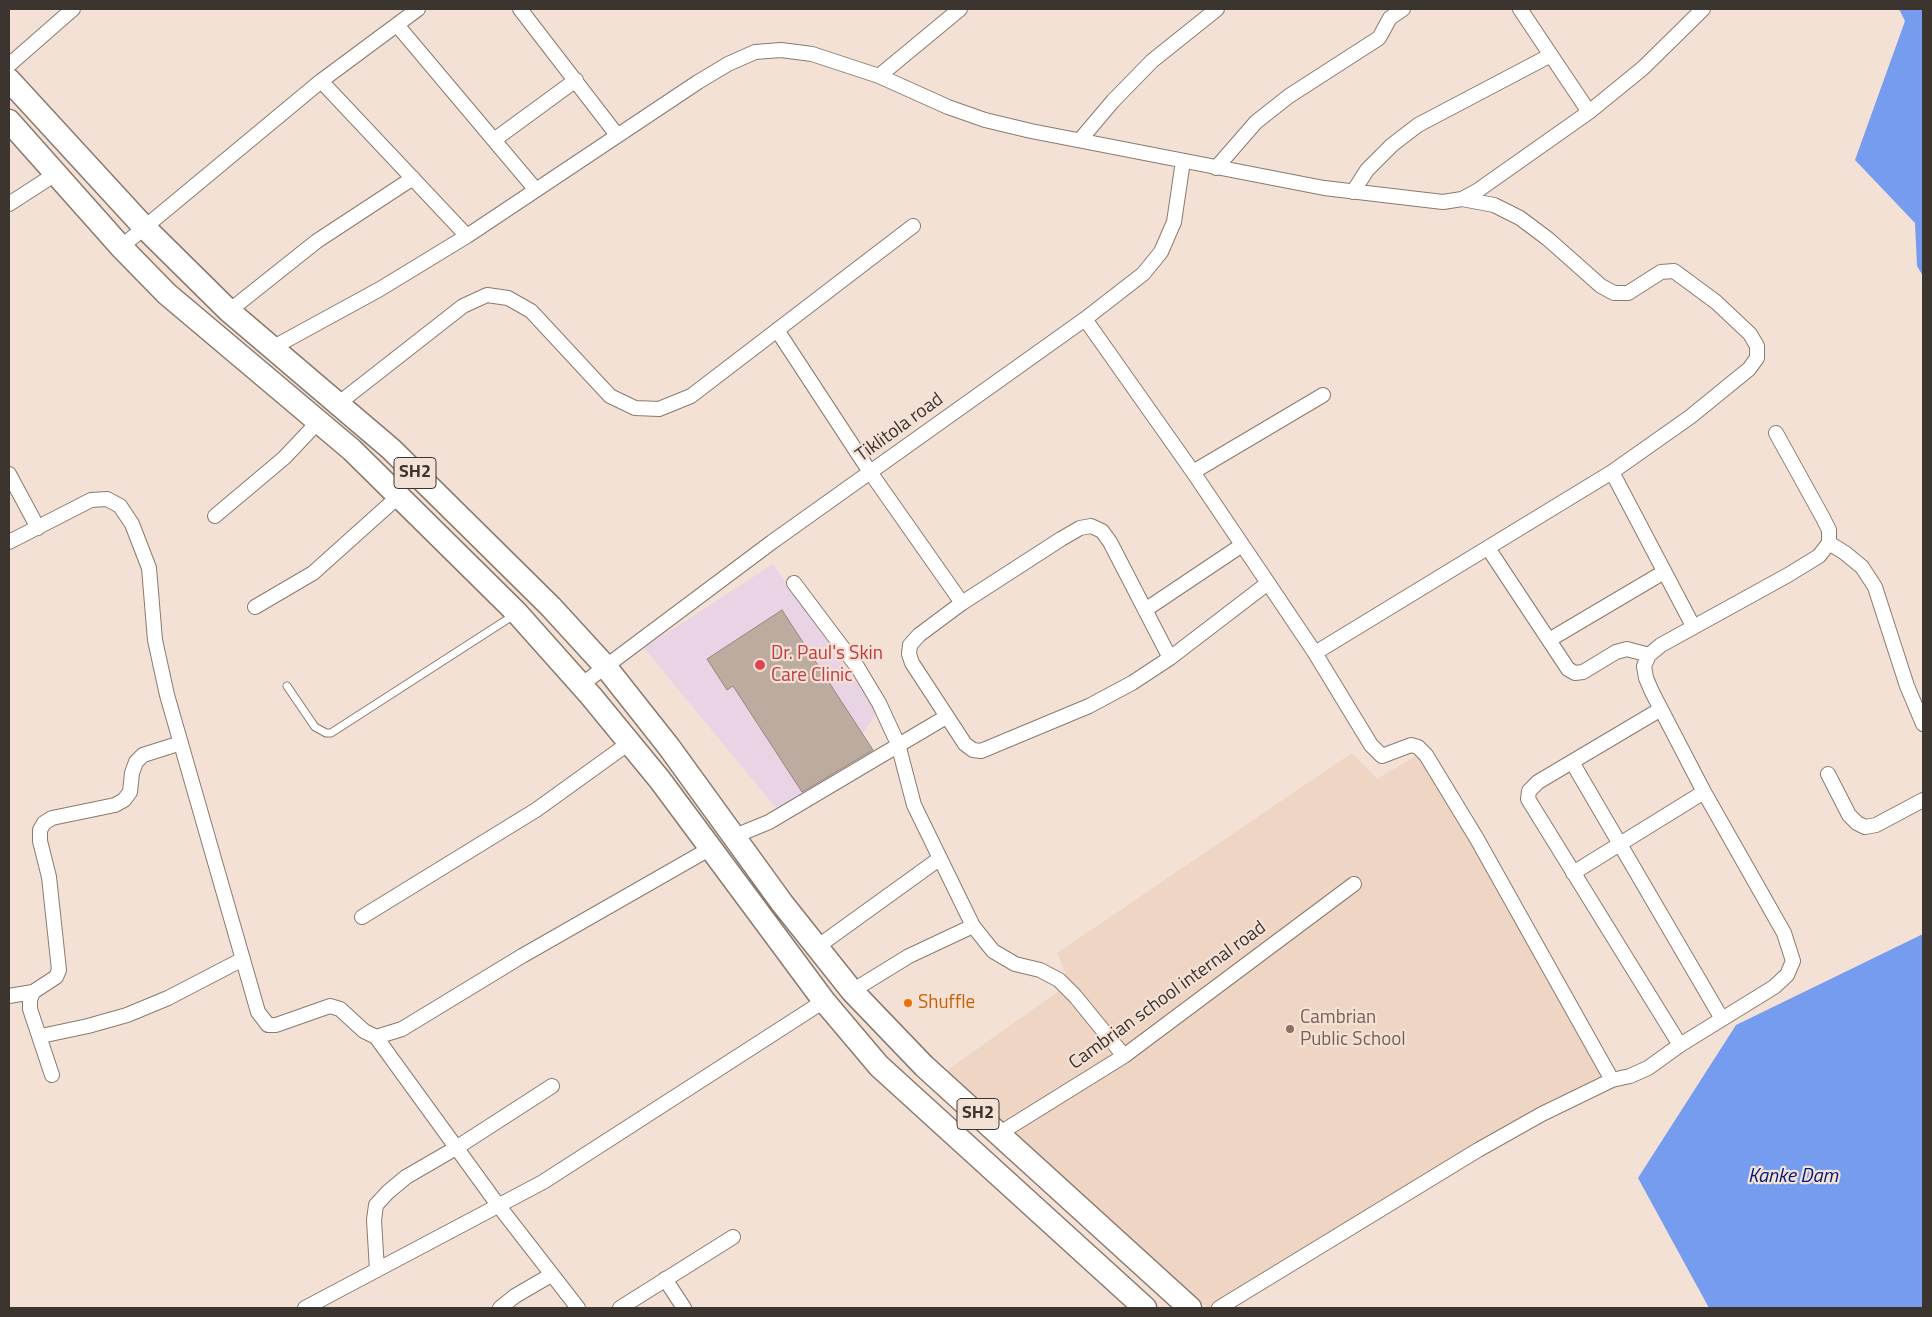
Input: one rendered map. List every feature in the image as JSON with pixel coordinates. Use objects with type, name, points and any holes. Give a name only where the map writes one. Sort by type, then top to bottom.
[{"type":"main road","name":"SH2","points":[[9,80],[144,227],[229,311],[339,403],[450,506],[551,607],[605,666],[669,747],[816,947],[852,990],[924,1066],[1000,1133],[1190,1308]]},
{"type":"main road","name":"SH2","points":[[9,121],[121,247],[192,317],[319,421],[400,495],[517,613],[629,743],[711,848],[824,1001],[879,1066],[1145,1308]]},
{"type":"street","points":[[9,65],[73,9]]},
{"type":"street","points":[[121,247],[321,81],[418,9]]},
{"type":"street","points":[[520,9],[617,135]]},
{"type":"street","points":[[879,76],[960,9]]},
{"type":"street","points":[[1080,140],[1113,101],[1152,61],[1217,9]]},
{"type":"street","points":[[1216,168],[1256,122],[1289,96],[1379,38],[1390,18],[1403,9]]},
{"type":"street","points":[[1520,9],[1589,112]]},
{"type":"street","points":[[272,348],[380,289],[467,236],[698,82],[728,64],[755,52],[781,50],[812,54],[879,76],[948,107],[985,120],[1216,168],[1353,192],[1443,202],[1462,199],[1477,192],[1589,112],[1643,68],[1703,9]]},
{"type":"street","points":[[397,25],[536,190]]},
{"type":"street","points":[[1353,192],[1367,170],[1392,145],[1418,125],[1551,55]]},
{"type":"street","points":[[494,140],[576,80]]},
{"type":"street","points":[[321,81],[467,236]]},
{"type":"street","name":"Tiklitola road","points":[[581,685],[870,472],[1085,319],[1143,274],[1161,252],[1174,222],[1183,161]]},
{"type":"street","points":[[9,204],[57,173]]},
{"type":"street","points":[[229,311],[317,241],[413,178]]},
{"type":"street","points":[[1315,653],[1612,472],[1690,416],[1749,369],[1757,358],[1758,346],[1750,334],[1716,302],[1685,277],[1674,271],[1661,272],[1628,293],[1614,293],[1601,286],[1548,239],[1520,218],[1494,205],[1462,199]]},
{"type":"street","points":[[339,403],[463,306],[487,295],[508,298],[531,311],[610,396],[635,408],[659,409],[691,396],[914,226]]},
{"type":"street","points":[[1085,319],[1193,472],[1268,583],[1315,653],[1376,752],[1382,756],[1410,745],[1418,747],[1426,754],[1482,848],[1612,1080]]},
{"type":"street","points":[[777,330],[870,472],[962,603]]},
{"type":"street","points":[[1193,472],[1323,395]]},
{"type":"street","points":[[215,516],[284,458],[319,421]]},
{"type":"street","points":[[1219,1308],[1478,1150],[1549,1110],[1612,1080],[1630,1076],[1648,1068],[1680,1045],[1774,987],[1787,975],[1793,961],[1784,933],[1704,792],[1646,678],[1644,666],[1649,655],[1660,645],[1788,575],[1819,556],[1829,543],[1829,530],[1824,518],[1776,433]]},
{"type":"street","points":[[1612,472],[1693,626]]},
{"type":"street","points":[[9,474],[38,528]]},
{"type":"street","points":[[255,607],[313,573],[400,495]]},
{"type":"street","points":[[9,542],[91,500],[107,499],[120,506],[132,524],[149,568],[155,640],[181,743],[258,1012],[268,1025],[276,1025],[330,1006],[340,1009],[364,1031],[376,1037],[498,1205],[551,1276],[578,1308]]},
{"type":"street","points":[[1170,658],[1110,542],[1102,531],[1091,526],[1080,528],[1060,539],[962,603],[919,634],[910,645],[909,654],[946,717],[965,744],[973,750],[981,751],[1088,706],[1132,683],[1170,658],[1268,583]]},
{"type":"street","points":[[1829,543],[1862,567],[1875,587],[1907,686],[1923,724]]},
{"type":"street","points":[[1145,610],[1242,545]]},
{"type":"street","points":[[1488,548],[1568,669],[1575,673],[1583,672],[1616,652],[1627,649],[1649,655]]},
{"type":"street","points":[[1549,640],[1664,572]]},
{"type":"street","points":[[794,583],[858,668],[879,703],[898,744],[914,805],[939,860],[973,926],[994,951],[1015,964],[1040,970],[1059,980],[1075,996],[1124,1056]]},
{"type":"street","points":[[1661,709],[1538,782],[1529,791],[1528,799],[1680,1045]]},
{"type":"street","points":[[735,836],[769,822],[946,717]]},
{"type":"street","points":[[9,996],[33,992],[56,977],[59,970],[49,877],[40,841],[40,830],[44,823],[52,818],[115,805],[124,800],[130,792],[132,773],[136,762],[143,755],[181,743]]},
{"type":"street","points":[[362,917],[528,814],[629,743]]},
{"type":"street","points":[[1572,762],[1722,1019]]},
{"type":"street","points":[[1828,774],[1849,815],[1857,823],[1865,826],[1876,825],[1923,800]]},
{"type":"street","points":[[1573,874],[1704,792]]},
{"type":"street","points":[[376,1037],[402,1029],[538,946],[711,848]]},
{"type":"street","points":[[816,947],[939,860]]},
{"type":"street","name":"Cambrian school internal road","points":[[1000,1133],[1124,1056],[1354,884]]},
{"type":"street","points":[[852,990],[909,956],[973,926]]},
{"type":"street","points":[[41,1036],[88,1026],[128,1014],[168,998],[243,959]]},
{"type":"street","points":[[33,992],[30,1000],[30,1009],[41,1036],[52,1075]]},
{"type":"street","points":[[305,1308],[543,1182],[824,1001]]},
{"type":"street","points":[[377,1270],[374,1240],[376,1204],[406,1177],[456,1148],[552,1086]]},
{"type":"street","points":[[620,1308],[733,1237]]},
{"type":"street","points":[[500,1308],[515,1296],[551,1276]]},
{"type":"street","points":[[665,1280],[684,1308]]},
{"type":"lane","points":[[287,686],[315,727],[326,733],[331,732],[517,613]]},
{"type":"shaded area","points":[[773,564],[877,712],[820,799],[785,819],[644,648]]},
{"type":"shaded area","name":"Cambrian Public School","points":[[1423,752],[1605,1080],[1220,1308],[1208,1308],[1096,1219],[939,1076],[1070,983],[1057,953],[1352,753],[1377,779]]},
{"type":"water","points":[[1899,9],[1923,9],[1923,276],[1917,266],[1915,223],[1855,160],[1905,21]]},
{"type":"water","name":"Kanke Dam","points":[[1923,934],[1923,1308],[1709,1308],[1638,1178],[1736,1025]]},
{"type":"building","points":[[782,610],[873,750],[802,792],[733,686],[727,690],[707,659]]},
{"type":"place","name":"Dr. Paul's Skin Care Clinic","points":[[760,665]]},
{"type":"place","name":"Shuffle","points":[[908,1003]]},
{"type":"place","name":"Cambrian Public School","points":[[1290,1029]]}]
